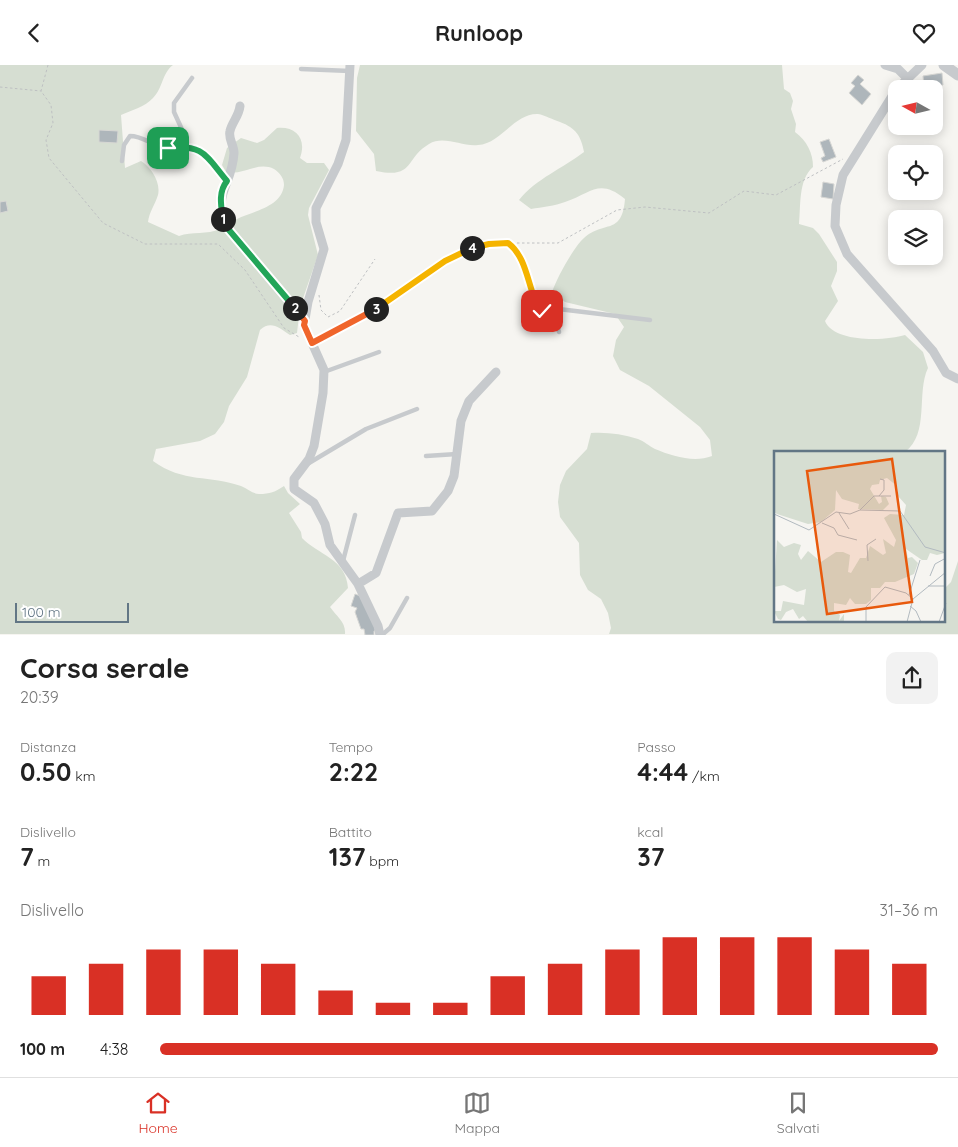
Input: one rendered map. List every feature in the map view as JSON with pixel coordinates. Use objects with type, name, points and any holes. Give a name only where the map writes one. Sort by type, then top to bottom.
[{"type":"street","points":[[885,65],[898,69],[907,77]]},
{"type":"street","points":[[904,80],[922,65]]},
{"type":"street","points":[[944,65],[958,75]]},
{"type":"street","points":[[350,68],[346,140],[338,164],[316,208],[316,222],[324,249],[308,302],[304,325],[324,372],[314,446],[305,465],[294,479],[294,489],[314,503],[326,524],[330,545],[358,584],[381,635]]},
{"type":"street","points":[[888,104],[844,175],[836,205],[835,227],[847,254],[933,351],[946,373],[958,379]]},
{"type":"street","points":[[240,106],[238,117],[230,129],[229,138],[234,151],[220,203],[224,219],[229,230],[305,321]]},
{"type":"street","points":[[358,584],[376,573],[398,513],[432,511],[440,502],[454,476],[461,421],[469,401],[496,372]]},
{"type":"lane","points":[[301,69],[350,68]]},
{"type":"lane","points":[[181,147],[185,136],[174,112],[174,103],[192,78]]},
{"type":"lane","points":[[122,161],[124,145],[130,136],[140,136],[156,145],[168,148],[193,147],[203,153],[227,181]]},
{"type":"lane","points":[[508,243],[515,249],[522,262],[542,311],[555,318],[559,332]]},
{"type":"lane","points":[[538,304],[542,307],[650,320]]},
{"type":"lane","points":[[324,372],[379,352]]},
{"type":"lane","points":[[305,465],[366,429],[417,409]]},
{"type":"lane","points":[[426,456],[457,454]]},
{"type":"lane","points":[[343,563],[355,515]]},
{"type":"lane","points":[[381,635],[390,628],[407,598]]},
{"type":"path","points":[[41,91],[48,65]]},
{"type":"path","points":[[0,87],[41,91],[51,105],[53,123],[46,139],[49,159],[103,223],[145,244],[218,244],[245,269],[284,328],[312,343],[368,315],[414,280],[445,261],[474,247],[508,243],[558,243],[617,209],[645,207],[709,213],[744,191],[776,195],[843,159]]},
{"type":"path","points":[[319,293],[321,310],[328,317],[340,311],[375,259]]},
{"type":"shaded area","points":[[0,65],[173,65],[169,68],[159,90],[150,101],[121,115],[125,168],[141,161],[152,171],[157,180],[158,195],[148,222],[179,236],[215,231],[266,207],[278,198],[282,192],[283,180],[274,169],[256,167],[232,173],[226,172],[222,165],[227,148],[241,138],[257,143],[264,140],[277,128],[290,129],[301,140],[302,151],[300,158],[307,163],[324,163],[329,170],[309,208],[308,215],[318,255],[300,307],[297,333],[290,335],[271,325],[260,330],[247,377],[229,406],[224,422],[215,434],[200,441],[156,449],[153,461],[175,473],[230,483],[257,494],[266,494],[284,486],[288,493],[300,504],[289,513],[301,532],[302,538],[337,563],[346,578],[348,588],[330,607],[343,623],[345,634],[0,634]]},
{"type":"shaded area","points":[[360,65],[782,65],[784,89],[790,93],[793,101],[791,109],[796,124],[795,132],[806,143],[813,162],[813,167],[808,172],[803,186],[799,224],[813,228],[819,234],[837,262],[837,271],[831,286],[838,301],[825,321],[830,328],[849,337],[874,339],[905,335],[923,352],[928,368],[923,389],[920,424],[913,444],[906,451],[774,451],[774,622],[946,622],[946,587],[951,582],[958,561],[958,634],[609,634],[611,628],[608,613],[601,599],[588,590],[580,575],[579,543],[560,517],[558,502],[560,485],[566,471],[587,449],[591,433],[609,433],[632,437],[655,449],[683,458],[698,459],[712,456],[710,440],[700,427],[649,386],[620,370],[613,356],[616,340],[624,327],[615,314],[565,302],[552,292],[575,249],[591,233],[616,223],[623,211],[625,199],[608,189],[602,188],[561,203],[531,209],[519,200],[542,180],[584,152],[581,141],[574,130],[566,124],[538,114],[522,118],[494,140],[486,143],[472,145],[447,141],[435,142],[421,150],[403,170],[388,173],[376,171],[374,154],[356,131],[357,78]]},
{"type":"building","points":[[942,73],[943,80],[923,80],[923,76]]},
{"type":"building","points":[[858,75],[864,80],[860,84],[871,94],[862,105],[849,93],[855,86],[851,83]]},
{"type":"building","points":[[99,130],[118,131],[117,143],[99,142]]},
{"type":"building","points":[[829,139],[836,157],[823,162],[821,158],[825,156],[820,142]]},
{"type":"building","points":[[823,182],[834,184],[833,199],[821,197]]},
{"type":"building","points":[[6,201],[8,211],[0,213],[0,202]]},
{"type":"building","points":[[355,594],[363,597],[377,630],[374,631],[374,635],[365,635],[364,629],[361,629],[355,612],[357,608],[351,606]]},
{"type":"route","points":[[168,148],[193,147],[203,153],[227,181],[224,185],[220,203],[229,230],[305,321],[304,325],[312,343],[368,315],[414,280],[445,261],[474,247],[489,244],[508,243],[515,249],[522,262],[535,301],[542,311]]}]
